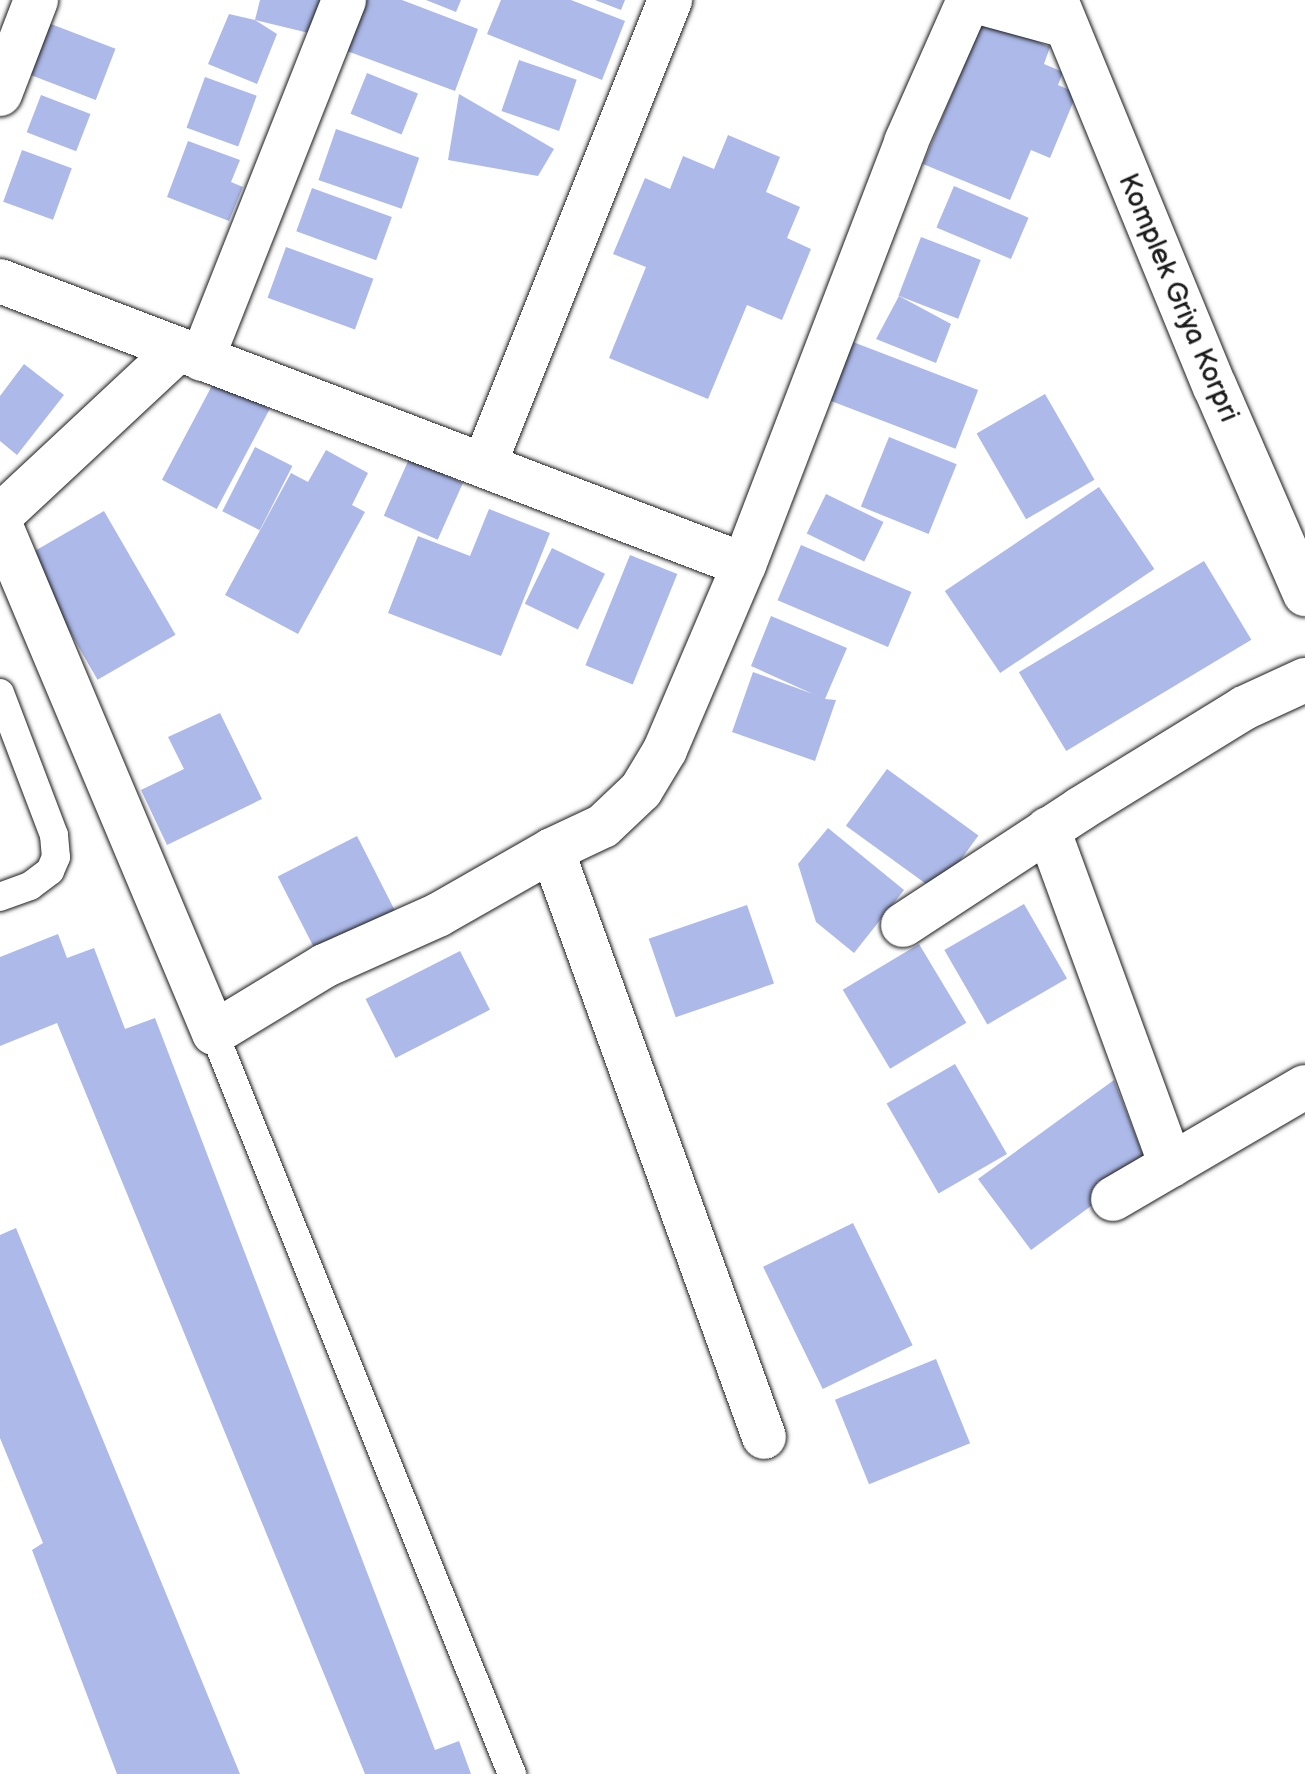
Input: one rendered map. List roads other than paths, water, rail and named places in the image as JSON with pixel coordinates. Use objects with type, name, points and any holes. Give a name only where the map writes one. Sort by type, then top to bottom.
[{"type":"street","points":[[0,94],[36,0]]},
{"type":"street","points":[[0,516],[190,355],[344,0]]},
{"type":"street","points":[[485,463],[670,0]]},
{"type":"street","points":[[0,524],[214,1033],[324,966],[438,915],[552,850],[603,826],[641,790],[665,750],[744,565],[906,142],[970,0],[1059,12]]},
{"type":"street","name":"Komplek Griya Korpri","points":[[1059,12],[1305,594]]},
{"type":"street","points":[[0,281],[190,355],[485,463],[744,565]]},
{"type":"street","points":[[903,925],[1048,829],[1244,708],[1305,680]]},
{"type":"street","points":[[1048,829],[1171,1165]]},
{"type":"street","points":[[552,850],[764,1437]]},
{"type":"street","points":[[1113,1199],[1305,1087]]},
{"type":"lane","points":[[0,693],[54,835],[56,857],[50,871],[30,886],[0,897]]},
{"type":"lane","points":[[214,1033],[512,1774]]}]
